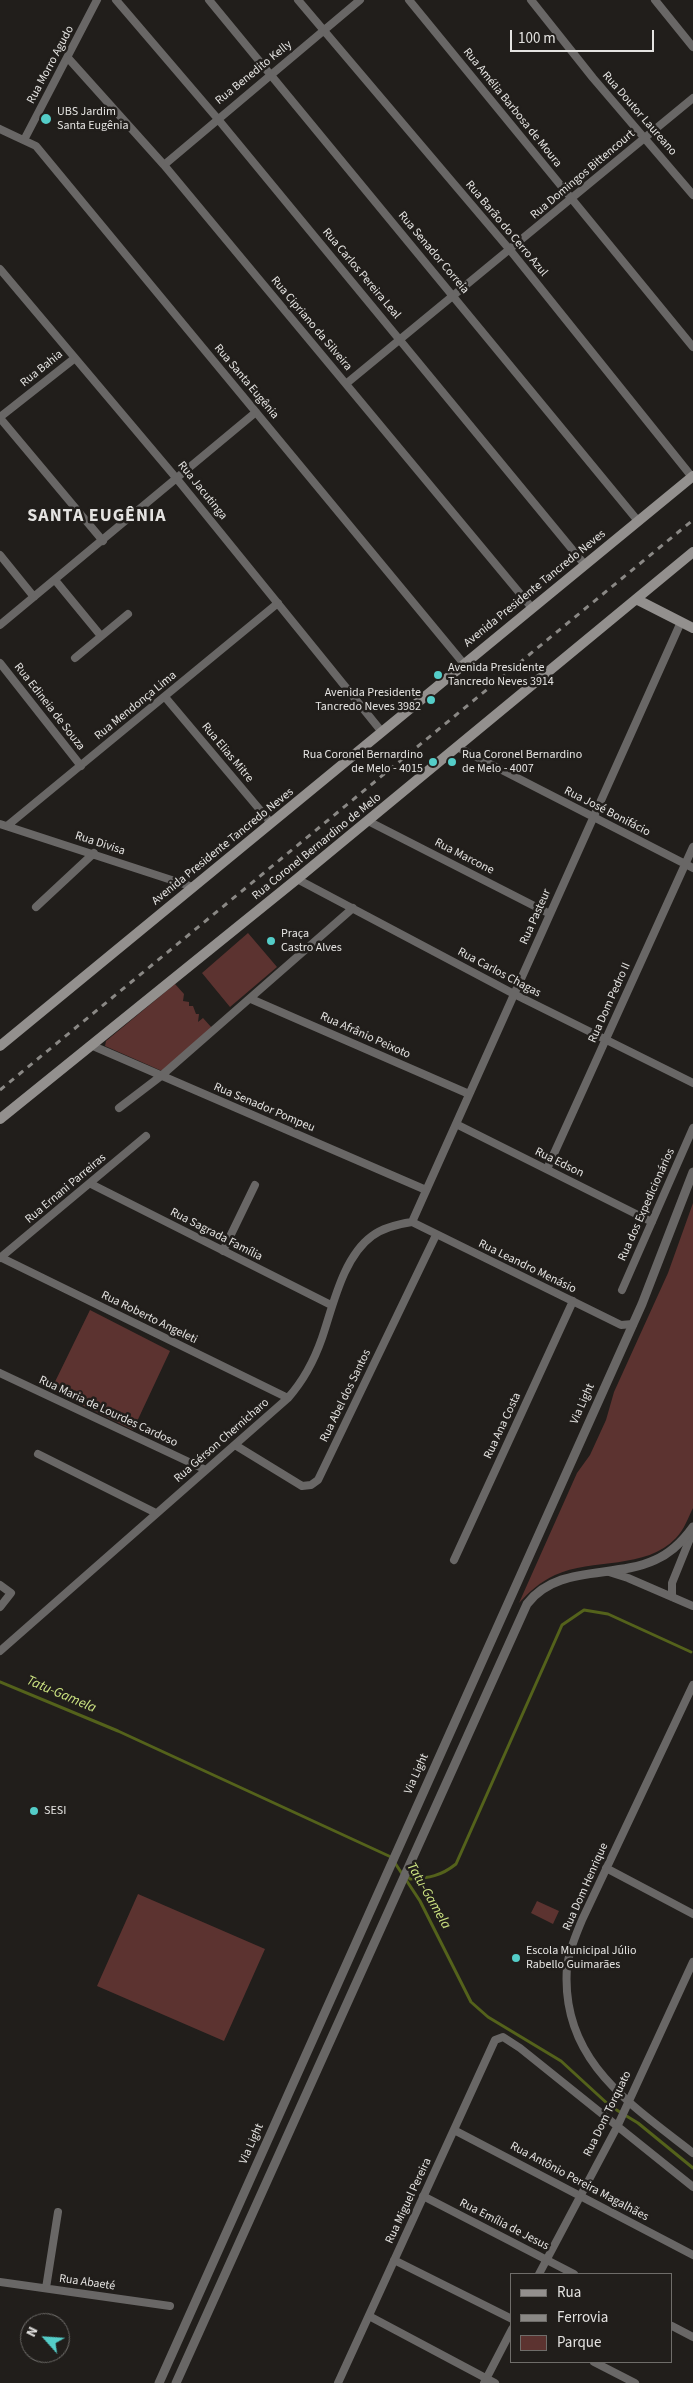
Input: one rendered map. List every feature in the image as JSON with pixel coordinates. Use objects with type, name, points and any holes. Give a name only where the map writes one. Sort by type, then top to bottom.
[{"type":"main road","name":"Avenida Presidente Tancredo Neves","points":[[0,1046],[692,476]]},
{"type":"main road","name":"Rua Coronel Bernardino de Melo","points":[[0,1119],[93,1046],[368,821],[693,552]]},
{"type":"main road","points":[[636,599],[693,628]]},
{"type":"street","name":"Rua Morro Agudo","points":[[24,140],[97,0]]},
{"type":"street","name":"Rua Carlos Pereira Leal","points":[[116,0],[217,118],[585,564]]},
{"type":"street","name":"Rua Senador Correia","points":[[209,0],[638,521]]},
{"type":"street","name":"Rua Barão do Cerro Azul","points":[[298,0],[510,250],[692,476]]},
{"type":"street","name":"Rua Benedito Kelly","points":[[164,165],[217,118],[272,75],[360,0]]},
{"type":"street","name":"Rua Amélia Barbosa de Moura","points":[[409,0],[693,347]]},
{"type":"street","name":"Rua Doutor Laureano","points":[[531,0],[693,194]]},
{"type":"street","points":[[654,0],[693,47]]},
{"type":"street","name":"Rua Cipriano da Silveira","points":[[68,58],[164,165],[532,608]]},
{"type":"street","name":"Rua Domingos Bittencourt","points":[[347,384],[693,98]]},
{"type":"street","name":"Rua Santa Eugênia","points":[[0,129],[36,146],[464,664]]},
{"type":"street","name":"Rua Jacutinga","points":[[0,269],[177,479],[382,732]]},
{"type":"street","name":"Rua Bahia","points":[[0,418],[75,358]]},
{"type":"street","points":[[0,625],[256,412]]},
{"type":"street","points":[[0,418],[102,540]]},
{"type":"street","points":[[0,555],[34,597]]},
{"type":"street","points":[[55,580],[101,636]]},
{"type":"street","name":"Rua Mendonça Lima","points":[[4,825],[81,766],[278,603]]},
{"type":"street","points":[[75,658],[128,614]]},
{"type":"street","name":"Rua Pasteur","points":[[412,1222],[681,622]]},
{"type":"street","name":"Rua Edineia de Souza","points":[[0,663],[81,766]]},
{"type":"street","name":"Rua Elias Mitre","points":[[165,697],[271,823]]},
{"type":"street","name":"Rua José Bonifácio","points":[[457,747],[689,866]]},
{"type":"street","name":"Rua Marcone","points":[[368,821],[550,914]]},
{"type":"street","name":"Rua Divisa","points":[[4,825],[193,887]]},
{"type":"street","name":"Rua Dom Pedro II","points":[[547,1169],[689,866],[693,848]]},
{"type":"street","points":[[36,907],[94,854]]},
{"type":"street","name":"Rua Carlos Chagas","points":[[297,879],[514,994],[693,1083]]},
{"type":"street","points":[[119,1108],[161,1076],[353,908]]},
{"type":"street","name":"Rua Afrânio Peixoto","points":[[251,999],[469,1094]]},
{"type":"street","name":"Rua Senador Pompeu","points":[[93,1046],[426,1190]]},
{"type":"street","name":"Rua Edson","points":[[456,1124],[652,1222]]},
{"type":"street","name":"Rua dos Expedicionários","points":[[622,1290],[693,1128]]},
{"type":"street","name":"Rua Ernani Parreiras","points":[[0,1258],[146,1136]]},
{"type":"street","name":"Via Light","points":[[158,2383],[633,1324],[657,1269],[693,1172]]},
{"type":"street","name":"Rua Sagrada Família","points":[[90,1184],[331,1305]]},
{"type":"street","points":[[223,1251],[255,1185]]},
{"type":"street","name":"Rua Leandro Menásio","points":[[412,1222],[621,1325],[633,1324]]},
{"type":"street","name":"Rua Gérson Chernicharo","points":[[0,1651],[288,1398],[307,1374],[322,1338],[331,1305],[355,1258],[372,1236],[395,1225],[412,1222]]},
{"type":"street","name":"Rua Abel dos Santos","points":[[235,1444],[302,1486],[311,1485],[318,1480],[436,1235]]},
{"type":"street","name":"Rua Roberto Angeleti","points":[[0,1258],[288,1398]]},
{"type":"street","name":"Rua Ana Costa","points":[[454,1560],[573,1302]]},
{"type":"street","name":"Rua Maria de Lourdes Cardoso","points":[[0,1373],[206,1470]]},
{"type":"street","points":[[38,1454],[156,1514]]},
{"type":"street","points":[[176,2383],[527,1604],[541,1590],[554,1583],[655,1560],[675,1548],[693,1529]]},
{"type":"street","points":[[672,1597],[672,1583],[693,1529]]},
{"type":"street","points":[[604,1571],[628,1578],[693,1606]]},
{"type":"street","points":[[0,1585],[11,1593],[0,1607]]},
{"type":"street","name":"Rua Dom Henrique","points":[[693,1686],[606,1868],[571,1950],[567,1967],[569,2000],[574,2023],[591,2061],[626,2105],[693,2153]]},
{"type":"street","points":[[606,1868],[693,1914]]},
{"type":"street","name":"Rua Dom Torquato","points":[[540,2273],[618,2123],[693,1962]]},
{"type":"street","name":"Rua Miguel Pereira","points":[[339,2383],[495,2040],[499,2037],[506,2039],[618,2123]]},
{"type":"street","points":[[618,2123],[693,2187]]},
{"type":"street","name":"Rua Antônio Pereira Magalhães","points":[[454,2130],[580,2194],[693,2255]]},
{"type":"street","name":"Rua Emília de Jesus","points":[[423,2196],[572,2273]]},
{"type":"street","points":[[46,2288],[58,2212]]},
{"type":"street","points":[[394,2260],[510,2318]]},
{"type":"street","name":"Rua Abaeté","points":[[0,2282],[170,2306]]},
{"type":"street","points":[[369,2316],[485,2381],[494,2383]]},
{"type":"street","points":[[673,2327],[693,2337]]},
{"type":"street","points":[[485,2381],[510,2333]]},
{"type":"street","points":[[596,2363],[635,2383]]},
{"type":"green space","points":[[248,933],[277,967],[230,1007],[202,973]]},
{"type":"green space","points":[[175,984],[184,994],[183,1001],[189,1002],[189,1006],[193,1006],[196,1014],[199,1014],[198,1022],[203,1018],[212,1028],[162,1071],[105,1046],[106,1041]]},
{"type":"green space","points":[[693,1203],[693,1508],[679,1535],[664,1548],[650,1555],[634,1559],[570,1570],[555,1575],[536,1587],[519,1603],[577,1473],[590,1455],[606,1420],[614,1392],[668,1273]]},
{"type":"green space","points":[[90,1310],[170,1351],[133,1430],[51,1390]]},
{"type":"green space","points":[[138,1894],[265,1949],[224,2041],[97,1986]]},
{"type":"green space","points":[[537,1901],[559,1911],[553,1924],[531,1913]]},
{"type":"waterway","points":[[406,1875],[410,1879],[429,1877],[440,1874],[456,1864],[562,1625],[584,1610],[608,1614],[691,1652]]},
{"type":"waterway","name":"Tatu-Gamela","points":[[0,1682],[118,1731],[391,1857],[420,1901],[471,2002],[488,2017],[561,2061],[610,2106],[638,2123],[693,2168]]},
{"type":"railway","points":[[0,1090],[693,520]]},
{"type":"place","name":"UBS Jardim Santa Eugênia","points":[[46,119]]},
{"type":"place","name":"Avenida Presidente Tancredo Neves 3914","points":[[438,675]]},
{"type":"place","name":"Avenida Presidente Tancredo Neves 3982","points":[[431,700]]},
{"type":"place","name":"Rua Coronel Bernardino de Melo - 4015","points":[[433,762]]},
{"type":"place","name":"Rua Coronel Bernardino de Melo - 4007","points":[[452,762]]},
{"type":"place","name":"Praça Castro Alves","points":[[271,941]]},
{"type":"place","name":"SESI","points":[[34,1811]]},
{"type":"place","name":"Escola Municipal Júlio Rabello Guimarães","points":[[516,1958]]},
{"type":"district","name":"SANTA EUGÊNIA","points":[[97,517]]}]
